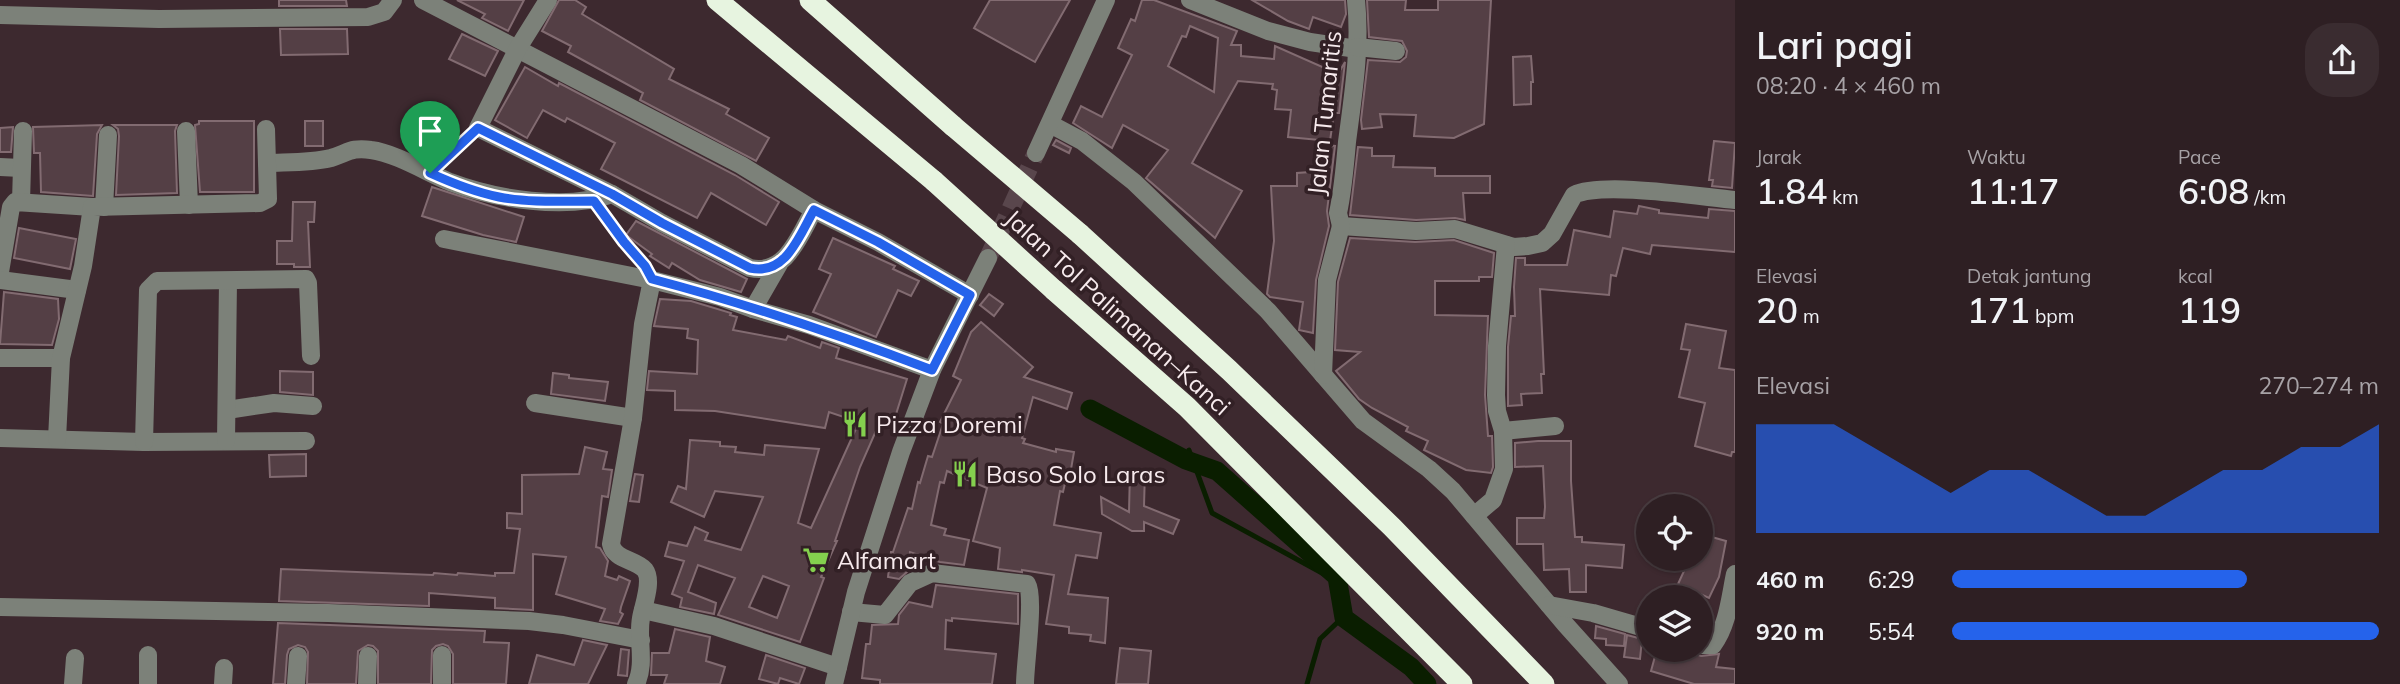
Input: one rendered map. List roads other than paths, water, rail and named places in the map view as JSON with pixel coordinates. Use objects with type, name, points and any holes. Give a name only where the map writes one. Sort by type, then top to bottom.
[{"type":"highway","name":"Jalan Tol Palimanan–Kanci","points":[[718,0],[934,181],[1186,407],[1462,684]]},
{"type":"highway","name":"Jalan Tol Palimanan–Kanci","points":[[810,0],[1080,234],[1229,370],[1392,527],[1544,684]]},
{"type":"street","points":[[159,19],[160,0]]},
{"type":"street","points":[[0,15],[159,19],[368,17],[384,12],[393,0]]},
{"type":"street","points":[[423,0],[741,165],[814,210],[878,242],[970,295]]},
{"type":"street","points":[[548,0],[518,48],[478,128],[612,194],[750,268],[763,271],[779,263]]},
{"type":"street","points":[[1036,153],[1106,0]]},
{"type":"street","points":[[1190,0],[1268,31],[1310,42],[1396,51]]},
{"type":"street","name":"Jalan Tumaritis","points":[[1356,0],[1358,22],[1354,97],[1338,213],[1341,226],[1416,231],[1455,229],[1514,247],[1542,243],[1552,234],[1574,195],[1580,192],[1612,189],[1735,200]]},
{"type":"street","points":[[1050,124],[1082,141],[1133,182],[1268,311],[1363,421],[1429,469],[1453,491],[1619,684]]},
{"type":"street","points":[[0,272],[10,207],[15,202],[98,207],[260,203],[268,199],[266,130]]},
{"type":"street","points":[[22,202],[23,131]]},
{"type":"street","points":[[186,131],[189,205]]},
{"type":"street","points":[[57,439],[61,358],[98,207],[108,135]]},
{"type":"street","points":[[267,163],[329,158],[347,150],[375,150],[451,183],[499,197],[542,201],[594,201],[612,194]]},
{"type":"street","points":[[0,167],[22,168]]},
{"type":"street","points":[[753,309],[814,210]]},
{"type":"street","points":[[1322,375],[1327,279],[1341,226]]},
{"type":"street","points":[[444,239],[652,279],[720,297],[809,325],[932,370]]},
{"type":"street","points":[[1474,516],[1493,500],[1504,469],[1503,431],[1497,411],[1497,346],[1506,245]]},
{"type":"street","points":[[643,610],[714,626],[836,675],[851,611],[901,452],[932,370],[988,258]]},
{"type":"street","points":[[144,442],[148,290],[157,281],[306,279],[309,283],[311,356]]},
{"type":"street","points":[[636,684],[641,666],[640,624],[649,578],[647,572],[638,565],[616,554],[611,544],[633,418],[643,324],[652,279]]},
{"type":"street","points":[[0,280],[77,290]]},
{"type":"street","points":[[226,441],[228,281]]},
{"type":"street","points":[[0,358],[61,358]]},
{"type":"street","points":[[227,410],[274,403],[313,406]]},
{"type":"street","points":[[535,403],[633,418]]},
{"type":"street","points":[[1503,431],[1555,426]]},
{"type":"street","points":[[0,438],[144,442],[306,441]]},
{"type":"street","points":[[851,611],[885,615],[910,583],[932,573],[1027,584],[1030,588],[1025,684]]},
{"type":"street","points":[[1713,645],[1723,626],[1735,574]]},
{"type":"street","points":[[1549,605],[1593,613],[1636,626]]},
{"type":"street","points":[[0,607],[328,613],[529,621],[641,640]]},
{"type":"street","points":[[148,655],[148,684]]},
{"type":"street","points":[[442,655],[442,684]]},
{"type":"street","points":[[296,684],[298,656]]},
{"type":"street","points":[[367,684],[368,656]]},
{"type":"street","points":[[73,684],[75,658]]},
{"type":"waterway","points":[[1090,409],[1186,460],[1217,471],[1337,577],[1344,618],[1411,667],[1427,684]]},
{"type":"waterway","points":[[1189,450],[1212,513],[1333,579],[1341,619],[1320,639],[1307,684]]},
{"type":"tunnel","points":[[988,258],[1036,153]]},
{"type":"place","name":"Pizza Doremi","points":[[855,424]]},
{"type":"place","name":"Baso Solo Laras","points":[[965,474]]},
{"type":"place","name":"Alfamart","points":[[816,560]]}]
